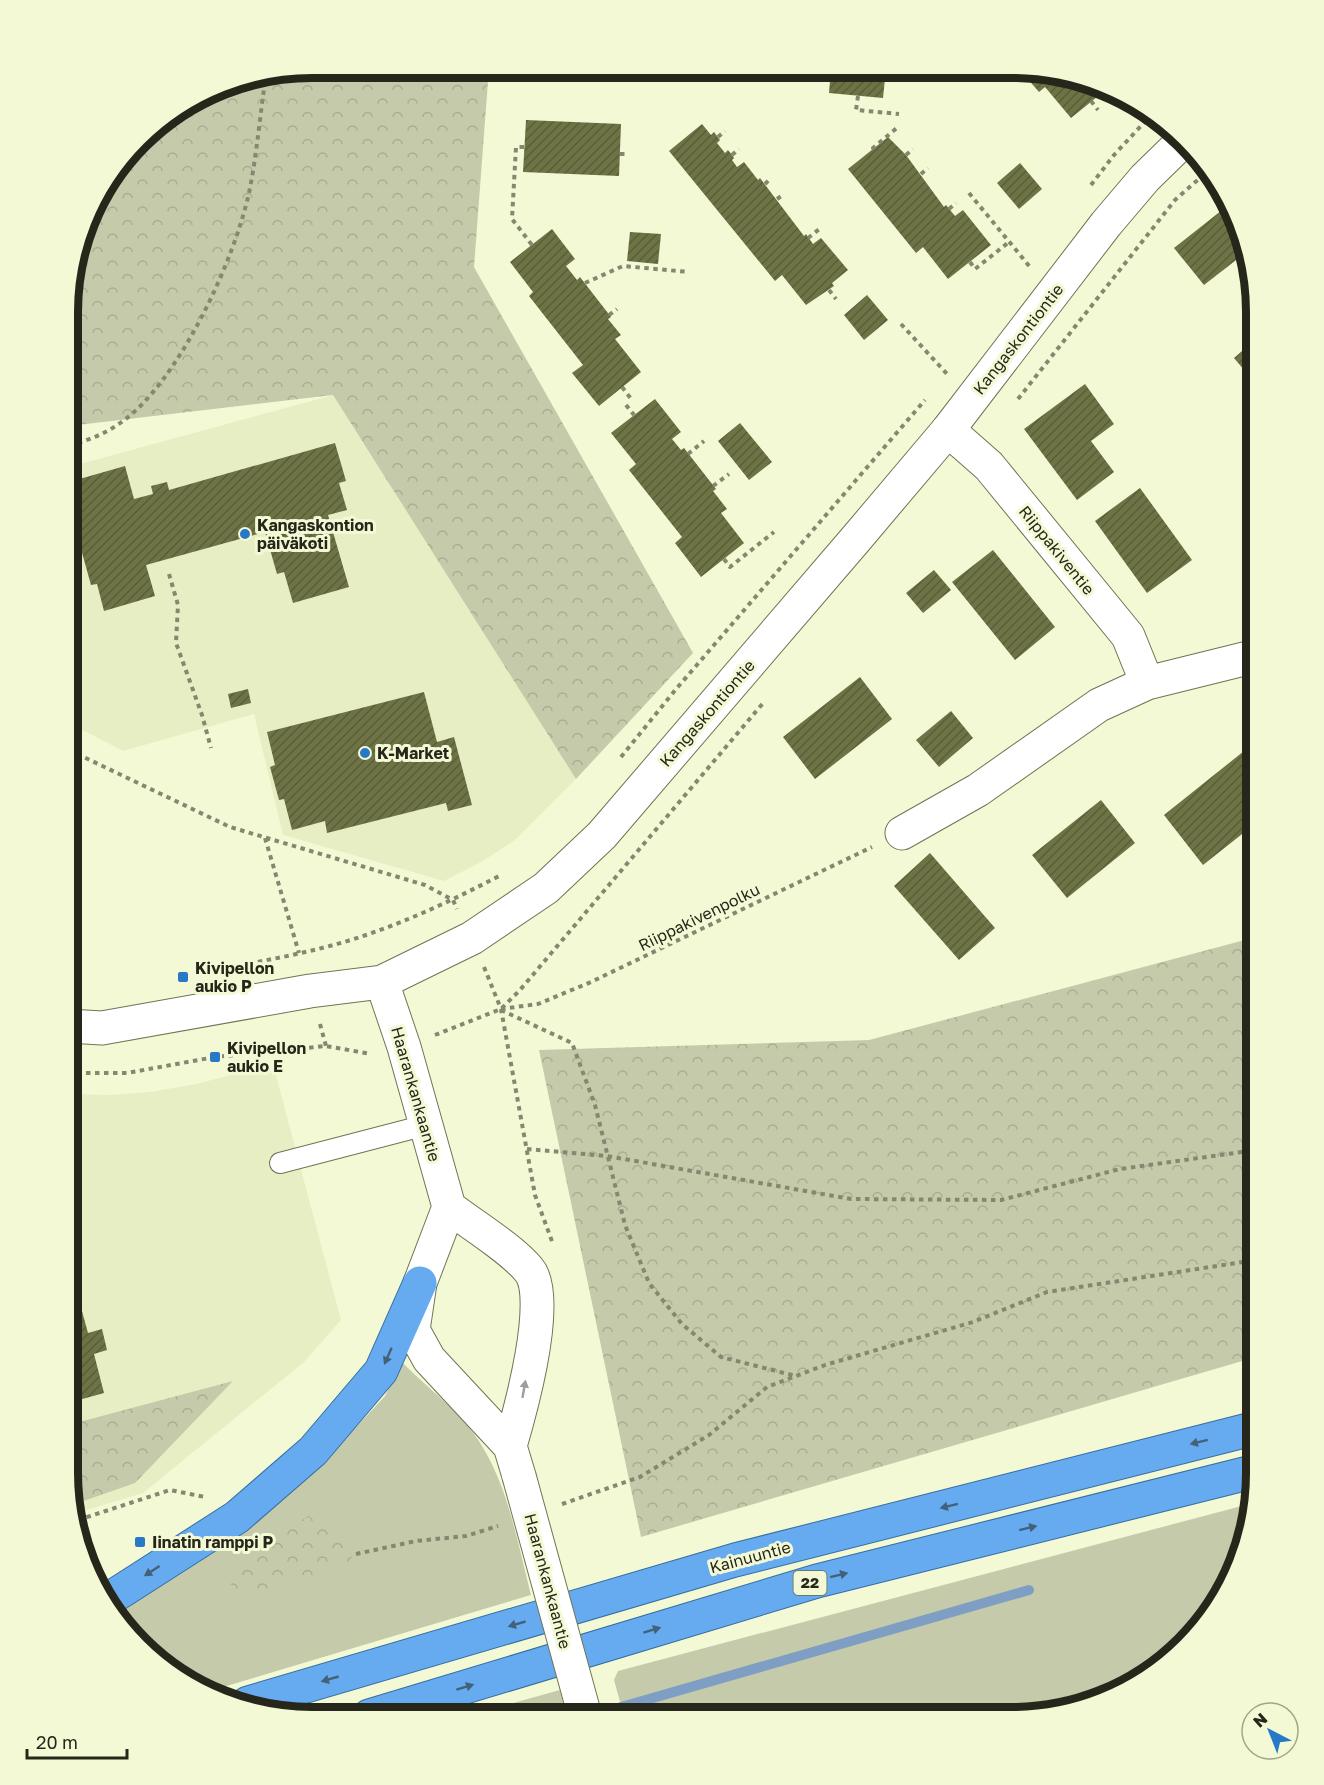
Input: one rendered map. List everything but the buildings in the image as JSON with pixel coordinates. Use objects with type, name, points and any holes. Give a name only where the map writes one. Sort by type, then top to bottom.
[{"type":"highway","points":[[113,1597],[237,1517],[313,1451],[381,1371],[420,1283]]},
{"type":"highway","name":"Kainuuntie","points":[[257,1700],[735,1560],[1246,1431]]},
{"type":"highway","name":"22","points":[[399,1707],[817,1581],[1246,1474]]},
{"type":"street","name":"Kangaskontiontie","points":[[78,1027],[102,1028],[310,991],[382,982],[472,938],[546,888],[603,835],[948,430],[1106,225],[1145,178],[1178,146]]},
{"type":"street","name":"Riippakiventie","points":[[948,430],[989,466],[1128,636],[1147,683]]},
{"type":"street","points":[[902,832],[978,790],[1099,705],[1147,683],[1246,658]]},
{"type":"street","name":"Haarankankaantie","points":[[382,982],[404,1047],[449,1207],[420,1283],[413,1330],[429,1359],[514,1461],[582,1707]]},
{"type":"street","points":[[449,1207],[531,1271],[539,1308],[520,1412],[514,1461]]},
{"type":"street","points":[[420,1283],[454,1249],[479,1243],[503,1248]]},
{"type":"lane","points":[[280,1162],[426,1125]]},
{"type":"path","points":[[78,442],[105,433],[133,413],[147,398],[184,346],[214,293],[249,193],[265,82]]},
{"type":"path","points":[[858,96],[856,110],[899,114]]},
{"type":"path","points":[[1091,101],[1098,110]]},
{"type":"path","points":[[1086,192],[1114,155],[1147,120]]},
{"type":"path","points":[[874,149],[898,127]]},
{"type":"path","points":[[718,137],[724,131]]},
{"type":"path","points":[[524,147],[516,147],[512,219],[532,245]]},
{"type":"path","points":[[732,155],[739,149]]},
{"type":"path","points":[[906,155],[913,149]]},
{"type":"path","points":[[620,153],[629,154]]},
{"type":"path","points":[[921,174],[928,168]]},
{"type":"path","points":[[765,184],[770,179]]},
{"type":"path","points":[[969,193],[1030,267]]},
{"type":"path","points":[[777,199],[783,195]]},
{"type":"path","points":[[949,209],[956,203]]},
{"type":"path","points":[[808,238],[822,227]]},
{"type":"path","points":[[970,262],[975,269],[1009,242]]},
{"type":"path","points":[[1023,276],[1037,257]]},
{"type":"path","points":[[585,283],[623,266],[689,272]]},
{"type":"path","points":[[828,290],[836,299]]},
{"type":"path","points":[[609,315],[617,309]]},
{"type":"path","points":[[901,324],[948,375]]},
{"type":"path","points":[[940,383],[954,366]]},
{"type":"path","points":[[622,387],[632,400]]},
{"type":"path","points":[[620,758],[714,644],[933,392]]},
{"type":"path","points":[[626,405],[634,415]]},
{"type":"path","points":[[688,454],[704,441]]},
{"type":"path","points":[[713,486],[729,474]]},
{"type":"path","points":[[724,559],[730,567],[774,532]]},
{"type":"path","points":[[169,574],[178,605],[176,643],[202,715],[211,748]]},
{"type":"path","points":[[78,754],[230,827],[425,885],[453,900],[472,938],[501,1009],[535,1195],[557,1254]]},
{"type":"path","name":"Riippakivenpolku","points":[[78,1072],[127,1073],[215,1057],[326,1046],[368,1054],[404,1047],[501,1009],[538,1004],[591,982],[902,832]]},
{"type":"path","points":[[265,838],[326,1046]]},
{"type":"path","points":[[194,975],[299,953],[365,935],[453,900],[504,873]]},
{"type":"path","points":[[501,1009],[572,1043],[595,1106],[625,1225],[649,1283],[682,1324],[722,1357],[796,1376]]},
{"type":"path","points":[[527,1149],[607,1156],[851,1199],[1001,1200],[1120,1169],[1246,1151]]},
{"type":"path","points":[[553,1506],[640,1477],[709,1435],[767,1387],[796,1376],[973,1322],[1047,1292],[1246,1262]]},
{"type":"path","points":[[82,1519],[170,1490],[209,1497]]},
{"type":"path","points":[[356,1554],[416,1541],[466,1536],[499,1525]]},
{"type":"shaded area","name":"Kangaskontion päiväkoti","points":[[333,395],[576,779],[515,840],[483,861],[444,881],[283,835],[254,714],[123,751],[78,728],[78,465]]},
{"type":"shaded area","points":[[273,1064],[341,1320],[304,1362],[143,1493],[81,1512],[78,1473],[78,1094],[150,1092],[196,1084]]},
{"type":"green space","points":[[312,78],[488,78],[474,267],[693,653],[576,779],[333,395],[78,425],[80,281],[90,237],[102,208],[126,169],[146,146],[169,126],[195,109],[237,90],[266,82]]},
{"type":"green space","points":[[1246,940],[1246,1360],[641,1537],[539,1050],[869,1040]]},
{"type":"green space","points":[[402,1362],[465,1422],[474,1434],[491,1463],[506,1499],[531,1595],[220,1688],[182,1668],[146,1639],[121,1608],[320,1466],[385,1396]]},
{"type":"green space","points":[[233,1381],[135,1483],[80,1502],[78,1422]]},
{"type":"green space","points":[[1244,1505],[1234,1548],[1222,1577],[1198,1616],[1178,1639],[1155,1659],[1116,1683],[1092,1693],[1051,1704],[1012,1707],[622,1707],[614,1680],[618,1671]]},
{"type":"green space","points":[[308,1516],[350,1541],[352,1563],[234,1599],[230,1579],[238,1563]]},
{"type":"green space","points":[[560,1690],[564,1707],[499,1707]]},
{"type":"green space","points":[[1092,1693],[1073,1699],[1051,1704]]},
{"type":"waterway","points":[[621,1707],[1029,1590]]},
{"type":"place","name":"Kangaskontion päiväkoti","points":[[245,534]]},
{"type":"place","name":"K-Market","points":[[365,753]]},
{"type":"place","name":"Kivipellon aukio P","points":[[183,977]]},
{"type":"place","name":"Kivipellon aukio E","points":[[215,1057]]},
{"type":"place","name":"Iinatin ramppi P","points":[[140,1542]]}]
